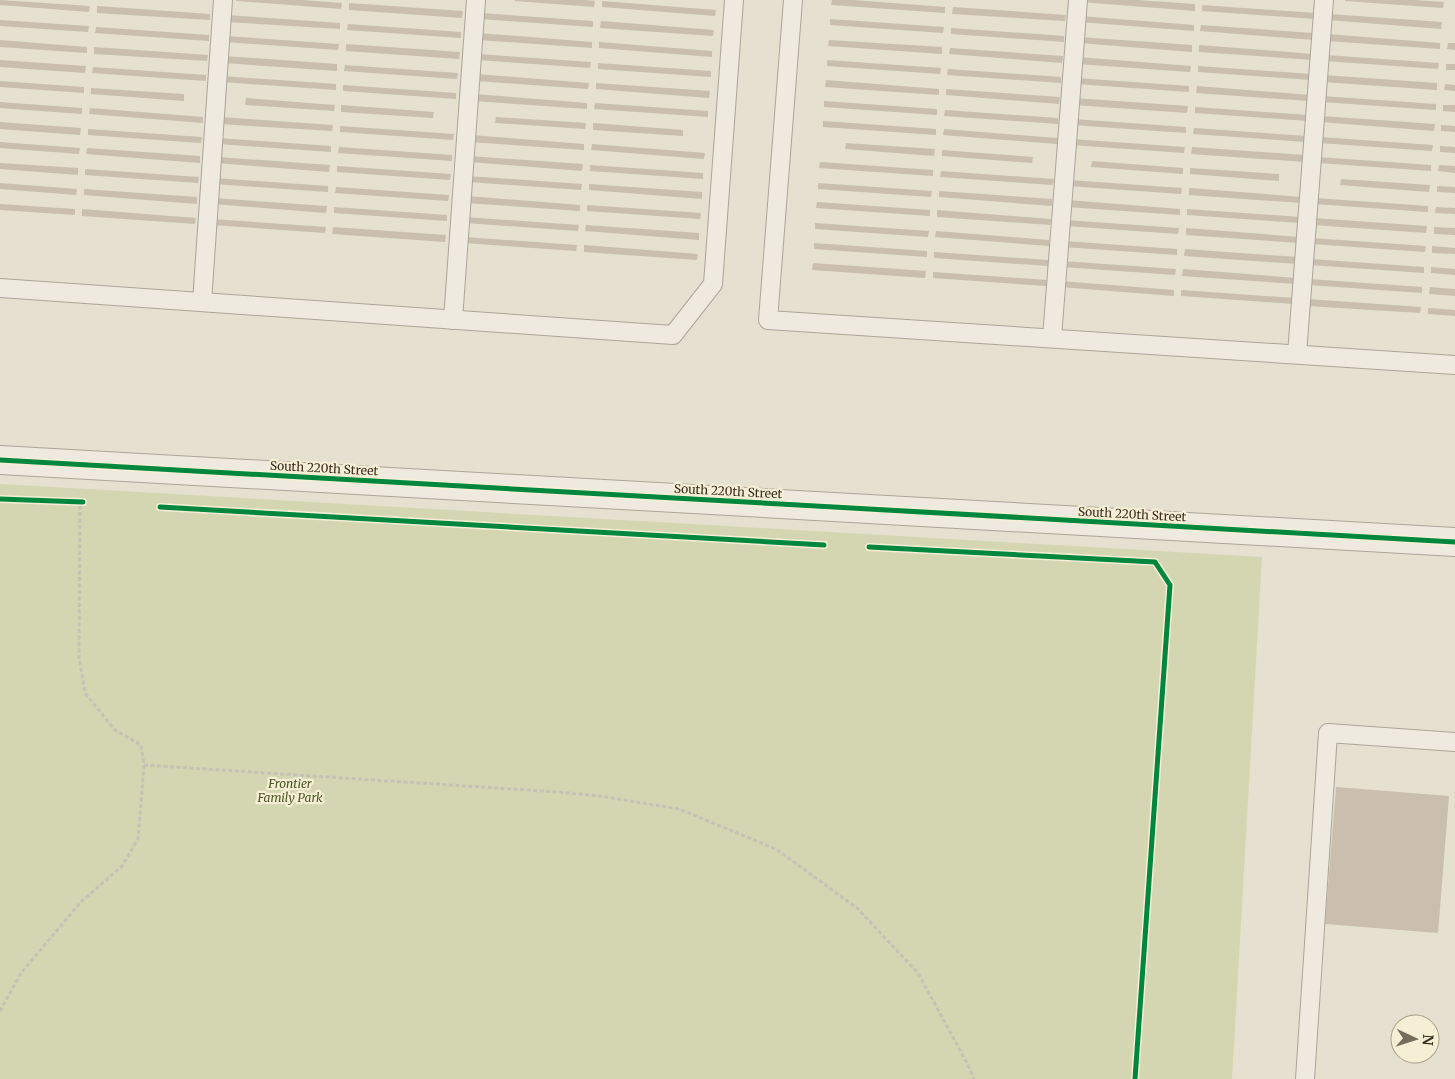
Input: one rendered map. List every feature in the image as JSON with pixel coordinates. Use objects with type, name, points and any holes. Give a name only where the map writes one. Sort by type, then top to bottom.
[{"type":"street","name":"South 220th Street","points":[[0,460],[1455,542]]},
{"type":"lane","points":[[202,302],[223,0]]},
{"type":"lane","points":[[453,320],[476,0]]},
{"type":"lane","points":[[0,288],[673,335],[713,284],[734,0]]},
{"type":"lane","points":[[793,0],[768,320],[1455,365]]},
{"type":"lane","points":[[1052,338],[1078,0]]},
{"type":"lane","points":[[1297,354],[1324,0]]},
{"type":"lane","points":[[1305,1079],[1328,732],[1455,742]]},
{"type":"path","points":[[0,1012],[21,973],[81,902],[122,866],[138,839],[144,765],[141,745],[115,730],[84,694],[79,657],[81,502],[70,502]]},
{"type":"path","points":[[144,765],[558,792],[600,796],[679,809],[776,849],[857,908],[918,973],[968,1064],[974,1079]]},
{"type":"green space","name":"Frontier Family Park","points":[[0,484],[1262,557],[1232,1079],[0,1079]]},
{"type":"building","points":[[0,0],[90,6],[89,12],[0,5]]},
{"type":"building","points":[[236,0],[302,0],[342,3],[341,9]]},
{"type":"building","points":[[515,0],[586,0],[595,1],[594,7]]},
{"type":"building","points":[[832,0],[945,7],[945,13],[831,5]]},
{"type":"building","points":[[1082,0],[1137,0],[1195,4],[1195,11],[1081,2]]},
{"type":"building","points":[[1345,0],[1414,0],[1444,2],[1443,8]]},
{"type":"building","points":[[602,1],[716,10],[715,16],[602,7]]},
{"type":"building","points":[[349,3],[463,11],[462,18],[349,10]]},
{"type":"building","points":[[1202,5],[1316,13],[1315,19],[1202,11]]},
{"type":"building","points":[[97,6],[210,14],[210,20],[97,13]]},
{"type":"building","points":[[953,7],[1066,15],[1065,21],[952,14]]},
{"type":"building","points":[[480,13],[593,21],[593,27],[479,19]]},
{"type":"building","points":[[1329,14],[1442,22],[1441,29],[1328,20]]},
{"type":"building","points":[[227,15],[340,23],[340,29],[227,22]]},
{"type":"building","points":[[1080,16],[1194,25],[1194,31],[1080,22]]},
{"type":"building","points":[[830,19],[944,27],[943,33],[830,25]]},
{"type":"building","points":[[0,20],[89,26],[88,32],[0,26]]},
{"type":"building","points":[[601,21],[714,30],[713,36],[600,28]]},
{"type":"building","points":[[348,24],[461,32],[461,38],[347,30]]},
{"type":"building","points":[[1201,25],[1314,33],[1314,40],[1200,31]]},
{"type":"building","points":[[96,27],[209,35],[209,41],[95,33]]},
{"type":"building","points":[[951,28],[1064,36],[1064,42],[951,34]]},
{"type":"building","points":[[478,33],[592,42],[592,48],[478,40]]},
{"type":"building","points":[[1327,34],[1440,43],[1440,49],[1327,41]]},
{"type":"building","points":[[226,36],[339,44],[338,50],[225,42]]},
{"type":"building","points":[[1079,37],[1192,45],[1192,52],[1079,43]]},
{"type":"building","points":[[0,40],[87,47],[87,53],[0,47]]},
{"type":"building","points":[[829,40],[942,47],[942,54],[828,46]]},
{"type":"building","points":[[599,42],[712,51],[712,57],[599,48]]},
{"type":"building","points":[[1448,43],[1455,43],[1455,50],[1447,49]]},
{"type":"building","points":[[346,44],[460,52],[459,59],[346,51]]},
{"type":"building","points":[[1199,45],[1313,54],[1313,60],[1199,52]]},
{"type":"building","points":[[94,47],[208,55],[207,61],[94,54]]},
{"type":"building","points":[[950,48],[1063,56],[1062,63],[949,54]]},
{"type":"building","points":[[477,54],[591,62],[590,68],[477,60]]},
{"type":"building","points":[[1326,55],[1439,63],[1438,69],[1325,61]]},
{"type":"building","points":[[224,56],[337,64],[337,71],[223,63]]},
{"type":"building","points":[[1078,57],[1191,66],[1190,72],[1077,64]]},
{"type":"building","points":[[0,60],[86,66],[85,73],[0,67]]},
{"type":"building","points":[[827,60],[941,68],[940,74],[827,66]]},
{"type":"building","points":[[598,63],[711,71],[711,77],[598,69]]},
{"type":"building","points":[[1446,64],[1455,64],[1455,70],[1446,70]]},
{"type":"building","points":[[345,65],[458,73],[457,79],[344,71]]},
{"type":"building","points":[[1198,66],[1312,74],[1311,80],[1198,72]]},
{"type":"building","points":[[93,67],[206,75],[206,81],[92,73]]},
{"type":"building","points":[[948,69],[1061,77],[1061,83],[947,75]]},
{"type":"building","points":[[476,74],[589,83],[588,89],[475,81]]},
{"type":"building","points":[[1324,75],[1437,83],[1437,90],[1323,82]]},
{"type":"building","points":[[222,76],[336,84],[336,90],[222,82]]},
{"type":"building","points":[[1076,78],[1189,86],[1189,92],[1075,84]]},
{"type":"building","points":[[826,80],[939,89],[939,95],[825,87]]},
{"type":"building","points":[[0,81],[84,87],[84,93],[0,87]]},
{"type":"building","points":[[596,83],[710,91],[709,98],[596,89]]},
{"type":"building","points":[[1445,84],[1455,85],[1455,91],[1444,90]]},
{"type":"building","points":[[343,85],[456,93],[456,99],[343,91]]},
{"type":"building","points":[[1197,86],[1310,95],[1309,101],[1196,93]]},
{"type":"building","points":[[91,88],[184,94],[184,101],[91,94]]},
{"type":"building","points":[[946,89],[1060,97],[1059,104],[946,95]]},
{"type":"building","points":[[474,94],[587,103],[587,109],[474,101]]},
{"type":"building","points":[[1322,96],[1436,104],[1436,110],[1322,102]]},
{"type":"building","points":[[246,98],[335,105],[334,111],[245,105]]},
{"type":"building","points":[[1074,98],[1188,106],[1187,113],[1074,105]]},
{"type":"building","points":[[824,101],[937,109],[937,115],[824,107]]},
{"type":"building","points":[[0,102],[82,108],[82,114],[0,108]]},
{"type":"building","points":[[595,103],[708,111],[708,117],[594,109]]},
{"type":"building","points":[[341,105],[434,112],[433,118],[341,112]]},
{"type":"building","points":[[1443,105],[1455,105],[1455,112],[1443,111]]},
{"type":"building","points":[[1195,107],[1308,115],[1308,121],[1195,113]]},
{"type":"building","points":[[90,108],[203,117],[203,123],[89,114]]},
{"type":"building","points":[[945,110],[1058,118],[1058,124],[944,116]]},
{"type":"building","points":[[1321,116],[1435,124],[1434,131],[1321,122]]},
{"type":"building","points":[[220,117],[333,125],[332,131],[219,124]]},
{"type":"building","points":[[496,117],[586,123],[585,129],[495,123]]},
{"type":"building","points":[[1073,119],[1186,127],[1186,133],[1072,125]]},
{"type":"building","points":[[823,121],[936,129],[936,135],[823,127]]},
{"type":"building","points":[[0,122],[81,128],[80,135],[0,129]]},
{"type":"building","points":[[593,123],[683,130],[683,136],[593,130]]},
{"type":"building","points":[[1441,125],[1455,126],[1455,132],[1441,131]]},
{"type":"building","points":[[340,126],[454,134],[453,140],[340,132]]},
{"type":"building","points":[[1194,128],[1307,136],[1306,142],[1193,134]]},
{"type":"building","points":[[88,129],[202,137],[201,143],[88,135]]},
{"type":"building","points":[[944,129],[1057,138],[1057,144],[943,135]]},
{"type":"building","points":[[471,135],[584,144],[584,150],[470,142]]},
{"type":"building","points":[[1320,137],[1433,145],[1432,151],[1319,143]]},
{"type":"building","points":[[218,138],[331,146],[331,152],[218,144]]},
{"type":"building","points":[[1071,139],[1185,147],[1184,153],[1071,145]]},
{"type":"building","points":[[0,142],[80,148],[79,154],[0,148]]},
{"type":"building","points":[[846,143],[935,149],[934,156],[845,149]]},
{"type":"building","points":[[592,144],[705,153],[704,159],[591,150]]},
{"type":"building","points":[[1440,146],[1455,147],[1455,153],[1440,152]]},
{"type":"building","points":[[339,147],[452,155],[452,161],[338,153]]},
{"type":"building","points":[[1192,147],[1305,155],[1305,162],[1191,154]]},
{"type":"building","points":[[87,148],[200,156],[200,163],[86,154]]},
{"type":"building","points":[[942,150],[1033,157],[1032,163],[942,156]]},
{"type":"building","points":[[469,156],[583,164],[582,171],[469,162]]},
{"type":"building","points":[[217,157],[330,165],[329,172],[216,163]]},
{"type":"building","points":[[1318,157],[1431,165],[1431,171],[1318,163]]},
{"type":"building","points":[[1092,161],[1183,168],[1183,174],[1091,167]]},
{"type":"building","points":[[820,162],[933,170],[933,176],[819,168]]},
{"type":"building","points":[[0,163],[78,168],[78,175],[0,169]]},
{"type":"building","points":[[590,165],[703,173],[703,179],[590,171]]},
{"type":"building","points":[[1439,165],[1455,166],[1455,173],[1438,171]]},
{"type":"building","points":[[337,166],[451,174],[450,180],[337,172]]},
{"type":"building","points":[[1190,168],[1279,174],[1279,181],[1190,174]]},
{"type":"building","points":[[85,169],[199,177],[198,183],[85,175]]},
{"type":"building","points":[[941,171],[1054,179],[1053,185],[940,177]]},
{"type":"building","points":[[468,176],[582,184],[581,190],[468,182]]},
{"type":"building","points":[[215,178],[328,186],[328,192],[214,184]]},
{"type":"building","points":[[1341,179],[1430,185],[1429,192],[1340,185]]},
{"type":"building","points":[[1069,180],[1182,188],[1181,194],[1068,186]]},
{"type":"building","points":[[0,183],[77,189],[76,195],[0,189]]},
{"type":"building","points":[[818,183],[932,191],[931,197],[818,189]]},
{"type":"building","points":[[589,184],[702,192],[702,199],[589,190]]},
{"type":"building","points":[[1437,186],[1455,187],[1455,193],[1437,192]]},
{"type":"building","points":[[336,187],[449,195],[448,201],[335,193]]},
{"type":"building","points":[[1189,188],[1302,197],[1302,203],[1189,195]]},
{"type":"building","points":[[84,189],[197,197],[197,204],[84,195]]},
{"type":"building","points":[[939,191],[1052,199],[1052,206],[939,197]]},
{"type":"building","points":[[467,196],[580,205],[580,211],[466,203]]},
{"type":"building","points":[[213,198],[327,206],[326,213],[213,204]]},
{"type":"building","points":[[1315,198],[1428,206],[1428,212],[1314,204]]},
{"type":"building","points":[[1067,200],[1180,209],[1180,215],[1067,207]]},
{"type":"building","points":[[817,202],[930,210],[930,216],[816,208]]},
{"type":"building","points":[[0,204],[75,209],[75,215],[0,210]]},
{"type":"building","points":[[587,205],[701,213],[700,219],[587,211]]},
{"type":"building","points":[[334,207],[447,215],[447,221],[334,213]]},
{"type":"building","points":[[1436,207],[1455,208],[1455,214],[1435,213]]},
{"type":"building","points":[[82,209],[196,218],[195,224],[82,216]]},
{"type":"building","points":[[1187,209],[1301,217],[1300,223],[1187,215]]},
{"type":"building","points":[[937,210],[1051,219],[1050,225],[937,217]]},
{"type":"building","points":[[465,217],[579,225],[578,231],[465,223]]},
{"type":"building","points":[[1313,218],[1427,226],[1426,233],[1313,225]]},
{"type":"building","points":[[212,219],[326,227],[325,233],[212,225]]},
{"type":"building","points":[[1065,220],[1179,228],[1178,234],[1065,226]]},
{"type":"building","points":[[815,223],[929,231],[928,237],[815,229]]},
{"type":"building","points":[[586,225],[699,233],[699,240],[585,231]]},
{"type":"building","points":[[333,227],[446,235],[445,242],[332,234]]},
{"type":"building","points":[[1434,227],[1455,228],[1455,235],[1434,234]]},
{"type":"building","points":[[1186,228],[1299,237],[1299,243],[1186,235]]},
{"type":"building","points":[[936,231],[1049,240],[1049,246],[935,237]]},
{"type":"building","points":[[464,237],[577,245],[576,251],[463,243]]},
{"type":"building","points":[[1312,238],[1426,246],[1425,252],[1312,244]]},
{"type":"building","points":[[1064,241],[1177,249],[1177,255],[1063,247]]},
{"type":"building","points":[[814,243],[927,251],[927,257],[814,249]]},
{"type":"building","points":[[584,245],[698,254],[697,260],[584,252]]},
{"type":"building","points":[[1432,246],[1455,248],[1455,254],[1432,253]]},
{"type":"building","points":[[1185,249],[1298,257],[1297,264],[1184,256]]},
{"type":"building","points":[[934,252],[1048,260],[1048,266],[934,258]]},
{"type":"building","points":[[1311,259],[1424,267],[1424,273],[1310,265]]},
{"type":"building","points":[[1062,261],[1176,269],[1175,275],[1062,267]]},
{"type":"building","points":[[813,263],[926,271],[925,278],[812,270]]},
{"type":"building","points":[[1431,267],[1455,269],[1455,275],[1431,273]]},
{"type":"building","points":[[1183,269],[1296,278],[1296,284],[1182,276]]},
{"type":"building","points":[[933,272],[1047,280],[1046,286],[933,278]]},
{"type":"building","points":[[1309,279],[1422,287],[1422,293],[1309,285]]},
{"type":"building","points":[[1061,281],[1174,290],[1174,296],[1060,287]]},
{"type":"building","points":[[1430,287],[1455,289],[1455,296],[1429,294]]},
{"type":"building","points":[[1181,290],[1295,298],[1294,304],[1181,296]]},
{"type":"building","points":[[1308,299],[1421,307],[1420,313],[1307,306]]},
{"type":"building","points":[[1428,308],[1455,310],[1455,316],[1428,314]]},
{"type":"building","points":[[1336,787],[1449,796],[1438,933],[1325,924]]},
{"type":"cycle path","points":[[0,460],[1455,542]]},
{"type":"cycle path","points":[[0,499],[83,502]]},
{"type":"cycle path","points":[[160,507],[824,545]]},
{"type":"cycle path","points":[[869,547],[1155,562],[1170,585],[1135,1079]]}]
